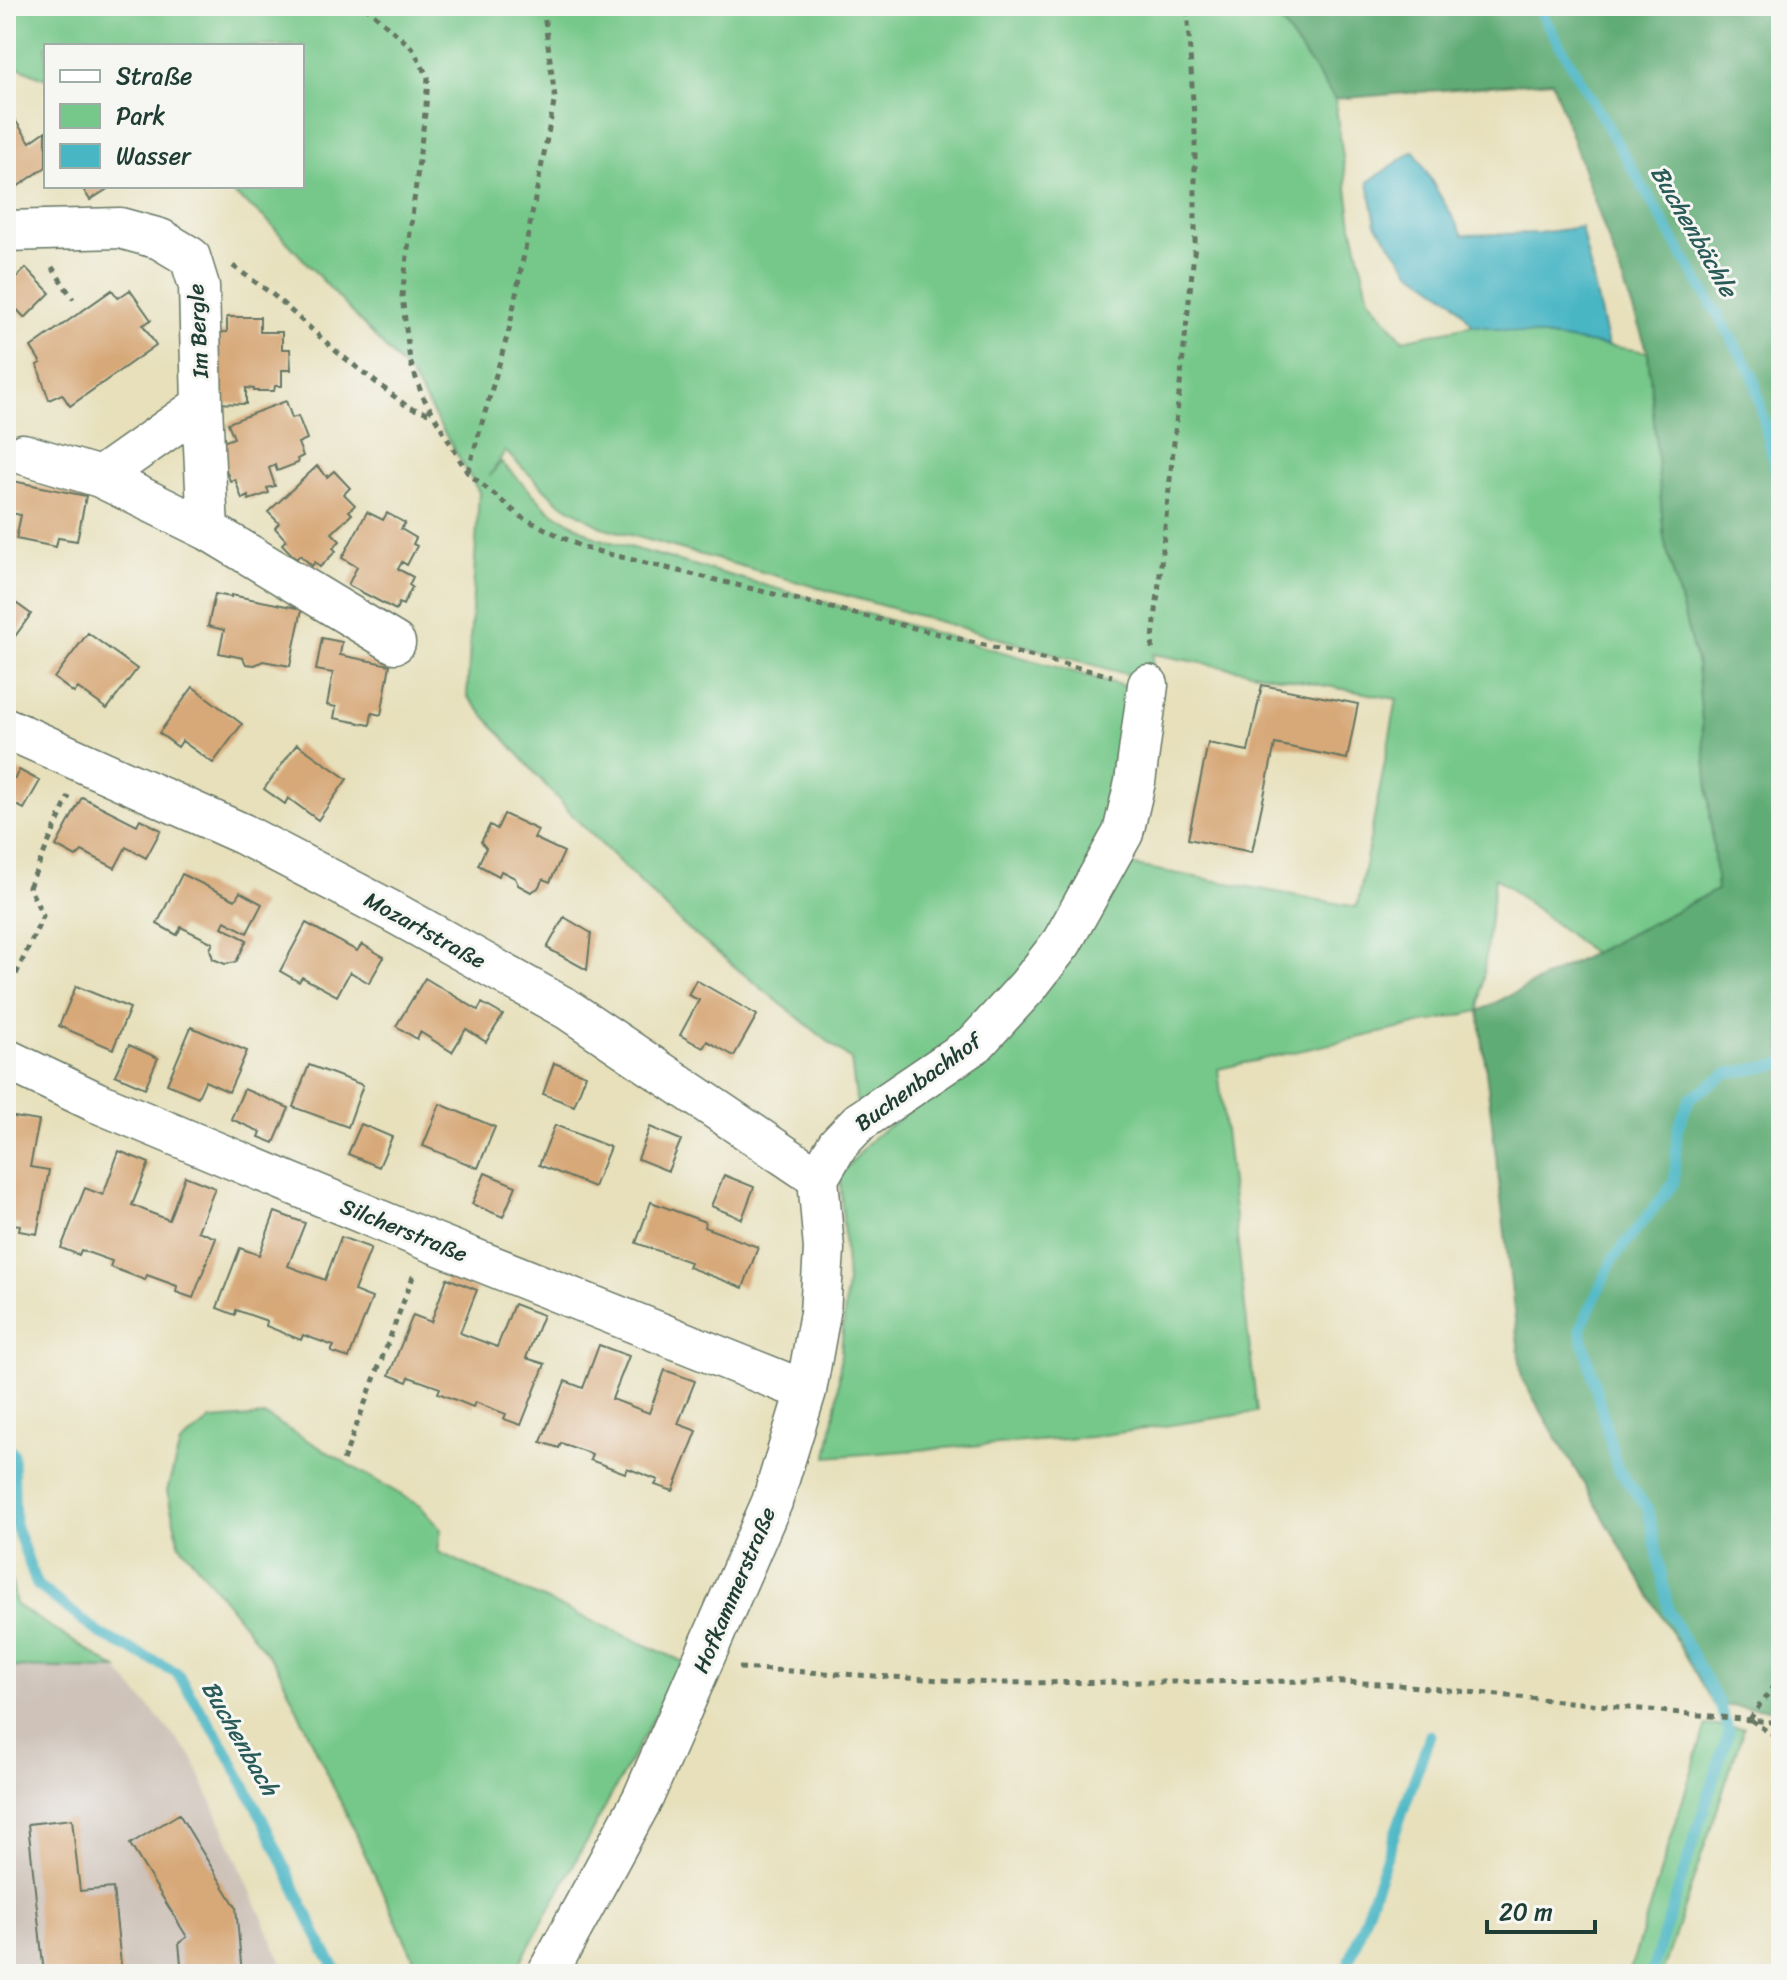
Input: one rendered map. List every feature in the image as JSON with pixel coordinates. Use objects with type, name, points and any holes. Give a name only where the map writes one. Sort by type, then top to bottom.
[{"type":"street","name":"Im Bergle","points":[[6,231],[120,228],[160,239],[190,257],[199,286],[208,530]]},
{"type":"street","name":"Im Bergle","points":[[100,477],[202,405]]},
{"type":"street","points":[[23,454],[100,477],[208,530],[395,643]]},
{"type":"street","name":"Buchenbachhof","points":[[818,1178],[838,1144],[859,1122],[976,1043],[1028,986],[1062,942],[1123,833],[1135,782],[1148,685]]},
{"type":"street","name":"Mozartstraße","points":[[6,728],[243,834],[393,912],[567,1009],[818,1178]]},
{"type":"street","name":"Silcherstraße","points":[[6,1059],[96,1102],[427,1240],[806,1391]]},
{"type":"street","name":"Hofkammerstraße","points":[[547,1974],[643,1798],[772,1502],[806,1391],[820,1313],[824,1249],[818,1178]]},
{"type":"path","points":[[365,6],[412,48],[428,77],[402,296],[410,361],[422,395],[467,472],[521,517],[584,548],[1148,685],[1195,244],[1195,133],[1187,6]]},
{"type":"path","points":[[467,472],[509,330],[555,98],[543,6]]},
{"type":"path","points":[[190,257],[225,260],[272,294],[337,352],[408,407],[434,415]]},
{"type":"path","points":[[6,996],[43,916],[29,887],[84,762]]},
{"type":"path","points":[[343,1461],[427,1240]]},
{"type":"path","points":[[702,1665],[993,1683],[1327,1681],[1398,1685],[1781,1723]]},
{"type":"path","points":[[1750,1719],[1781,1675]]},
{"type":"path","points":[[1750,1719],[1781,1741]]},
{"type":"shaded area","points":[[6,1667],[117,1669],[192,1757],[287,1974],[6,1974]]},
{"type":"green space","points":[[6,6],[1270,6],[1335,99],[1352,225],[1369,298],[1403,340],[1473,325],[1648,352],[1664,538],[1697,665],[1717,890],[1593,953],[1495,877],[1479,1011],[1218,1069],[1257,1412],[1091,1437],[827,1457],[837,1400],[847,1282],[840,1175],[874,1137],[976,1063],[1125,864],[1357,907],[1397,699],[1153,654],[1151,681],[602,527],[556,500],[505,451],[490,476],[501,462],[549,510],[597,538],[1145,692],[1133,785],[1035,977],[859,1122],[851,1060],[684,926],[573,816],[467,696],[479,492],[411,376],[266,219],[226,188],[304,188],[304,44],[44,44],[44,78],[6,62]]},
{"type":"green space","points":[[1270,6],[1781,6],[1781,1710],[1714,1705],[1522,1379],[1479,1011],[1717,890],[1697,665],[1664,538],[1648,352],[1552,81],[1335,99]]},
{"type":"green space","points":[[266,1416],[420,1506],[441,1529],[438,1552],[684,1662],[514,1974],[421,1974],[278,1668],[179,1543],[167,1491],[180,1444],[211,1420]]},
{"type":"green space","points":[[6,1550],[16,1605],[117,1669],[6,1667]]},
{"type":"green space","points":[[1706,1725],[1744,1728],[1662,1974],[1629,1974]]},
{"type":"water","points":[[1414,151],[1463,235],[1539,233],[1581,227],[1608,346],[1473,325],[1453,300],[1410,270],[1376,224],[1368,182]]},
{"type":"building","points":[[15,120],[30,142],[44,132],[44,168],[8,193],[6,190],[6,127]]},
{"type":"building","points":[[82,188],[109,188],[90,200]]},
{"type":"building","points":[[26,268],[50,293],[25,318],[6,298],[6,288]]},
{"type":"building","points":[[112,290],[118,298],[130,290],[151,320],[143,325],[156,345],[70,406],[62,394],[49,400],[37,365],[41,363],[31,347]]},
{"type":"building","points":[[227,317],[260,317],[260,332],[282,332],[282,349],[290,349],[291,370],[282,370],[282,386],[275,386],[274,391],[246,388],[246,404],[211,403],[209,333],[227,332]]},
{"type":"building","points":[[286,401],[292,418],[298,416],[307,439],[298,443],[303,456],[297,459],[298,463],[277,471],[275,465],[269,468],[275,486],[267,488],[269,493],[249,500],[248,496],[242,499],[235,479],[230,481],[217,444],[234,438],[228,423]]},
{"type":"building","points":[[317,466],[327,477],[334,471],[350,488],[344,494],[355,505],[349,511],[352,514],[332,533],[340,541],[333,548],[336,551],[320,567],[315,562],[312,566],[300,555],[296,559],[282,544],[286,540],[275,528],[279,523],[268,512]]},
{"type":"building","points":[[8,480],[86,496],[77,541],[58,538],[56,547],[16,539],[21,515],[6,512]]},
{"type":"building","points":[[367,512],[383,520],[387,513],[405,523],[401,529],[416,538],[413,544],[417,546],[407,565],[402,562],[398,569],[413,577],[409,585],[412,587],[403,605],[399,603],[396,610],[348,585],[357,567],[342,558]]},
{"type":"building","points":[[215,594],[302,609],[290,666],[263,661],[255,665],[246,664],[243,658],[219,653],[224,630],[208,626]]},
{"type":"building","points":[[6,596],[31,614],[6,649]]},
{"type":"building","points":[[88,633],[137,669],[107,709],[78,688],[74,693],[54,678]]},
{"type":"building","points":[[322,638],[342,642],[340,655],[390,665],[381,715],[372,713],[370,725],[334,718],[336,707],[327,705],[333,673],[316,670]]},
{"type":"building","points":[[1262,685],[1358,704],[1347,759],[1275,744],[1252,852],[1188,839],[1208,743],[1248,751]]},
{"type":"building","points":[[193,687],[242,724],[213,763],[182,741],[178,747],[159,733]]},
{"type":"building","points":[[297,744],[347,779],[318,820],[288,798],[285,804],[264,789]]},
{"type":"building","points":[[19,770],[40,781],[24,809],[6,800],[6,773],[15,778]]},
{"type":"building","points":[[82,797],[137,825],[140,819],[161,830],[146,858],[126,847],[115,868],[82,851],[76,857],[56,846]]},
{"type":"building","points":[[504,814],[538,830],[534,838],[564,852],[550,882],[543,879],[538,888],[531,892],[518,885],[515,878],[501,871],[499,876],[478,865],[486,848],[481,842],[490,825],[497,829]]},
{"type":"building","points":[[182,874],[235,900],[240,892],[262,904],[247,933],[225,921],[222,927],[247,940],[236,962],[225,964],[213,959],[210,949],[213,943],[181,927],[177,935],[157,924]]},
{"type":"building","points":[[564,917],[591,933],[587,970],[547,948]]},
{"type":"building","points":[[306,923],[357,951],[362,944],[384,957],[369,983],[350,972],[337,996],[302,977],[299,982],[280,971]]},
{"type":"building","points":[[425,978],[478,1010],[482,1003],[503,1015],[486,1042],[466,1029],[452,1052],[420,1032],[417,1039],[396,1026]]},
{"type":"building","points":[[696,980],[757,1015],[734,1056],[707,1041],[703,1048],[680,1035],[699,1000],[688,995]]},
{"type":"building","points":[[76,986],[130,1008],[113,1049],[59,1026]]},
{"type":"building","points":[[191,1027],[247,1051],[229,1092],[205,1081],[198,1097],[167,1084]]},
{"type":"building","points":[[129,1045],[158,1058],[145,1088],[115,1075]]},
{"type":"building","points":[[554,1063],[586,1075],[574,1106],[543,1094]]},
{"type":"building","points":[[309,1065],[363,1085],[348,1127],[293,1107]]},
{"type":"building","points":[[244,1089],[289,1108],[274,1143],[259,1137],[261,1132],[231,1119]]},
{"type":"building","points":[[440,1104],[495,1127],[478,1168],[423,1146]]},
{"type":"building","points":[[8,1116],[39,1121],[30,1167],[49,1170],[37,1234],[19,1231],[20,1225],[6,1223]]},
{"type":"building","points":[[361,1124],[392,1137],[379,1167],[348,1154]]},
{"type":"building","points":[[555,1125],[610,1147],[594,1187],[539,1165]]},
{"type":"building","points":[[650,1127],[681,1140],[668,1171],[638,1159]]},
{"type":"building","points":[[119,1151],[149,1163],[132,1205],[169,1220],[185,1176],[215,1188],[198,1231],[216,1238],[193,1298],[176,1292],[177,1286],[147,1275],[145,1280],[110,1267],[112,1261],[81,1250],[79,1255],[61,1248],[85,1188],[103,1195]]},
{"type":"building","points":[[485,1173],[516,1186],[503,1217],[472,1204]]},
{"type":"building","points":[[724,1175],[754,1187],[742,1219],[711,1206]]},
{"type":"building","points":[[651,1202],[705,1222],[704,1227],[758,1247],[743,1288],[688,1267],[690,1262],[636,1243]]},
{"type":"building","points":[[275,1212],[305,1223],[288,1266],[325,1280],[341,1237],[371,1248],[354,1291],[372,1298],[349,1358],[331,1352],[334,1346],[303,1335],[301,1340],[266,1326],[267,1321],[236,1310],[235,1315],[217,1308],[240,1248],[259,1255]]},
{"type":"building","points":[[447,1278],[477,1290],[460,1333],[497,1347],[514,1304],[543,1315],[526,1358],[545,1364],[521,1425],[504,1419],[506,1414],[475,1402],[473,1407],[438,1393],[440,1388],[409,1377],[407,1382],[389,1375],[413,1315],[431,1322]]},
{"type":"building","points":[[599,1345],[629,1356],[612,1399],[649,1413],[665,1370],[695,1381],[678,1424],[697,1431],[673,1491],[655,1485],[658,1480],[627,1468],[625,1473],[590,1460],[592,1454],[561,1443],[559,1448],[541,1442],[565,1381],[583,1388]]},
{"type":"building","points":[[179,1814],[236,1907],[242,1974],[182,1974],[179,1943],[187,1937],[130,1844]]},
{"type":"building","points":[[72,1819],[80,1891],[113,1888],[122,1974],[44,1974],[28,1824]]},
{"type":"waterway","name":"Buchenbächle","points":[[1537,6],[1753,375],[1781,491]]},
{"type":"waterway","name":"Buchenbächle","points":[[1651,1974],[1729,1731],[1718,1702],[1669,1612],[1648,1509],[1617,1468],[1580,1329],[1613,1259],[1674,1183],[1677,1130],[1690,1098],[1726,1074],[1781,1064]]},
{"type":"waterway","name":"Buchenbach","points":[[6,1447],[13,1453],[15,1524],[37,1585],[102,1635],[176,1672],[221,1741],[261,1816],[323,1948],[339,1974]]},
{"type":"waterway","points":[[1345,1974],[1430,1735]]}]
